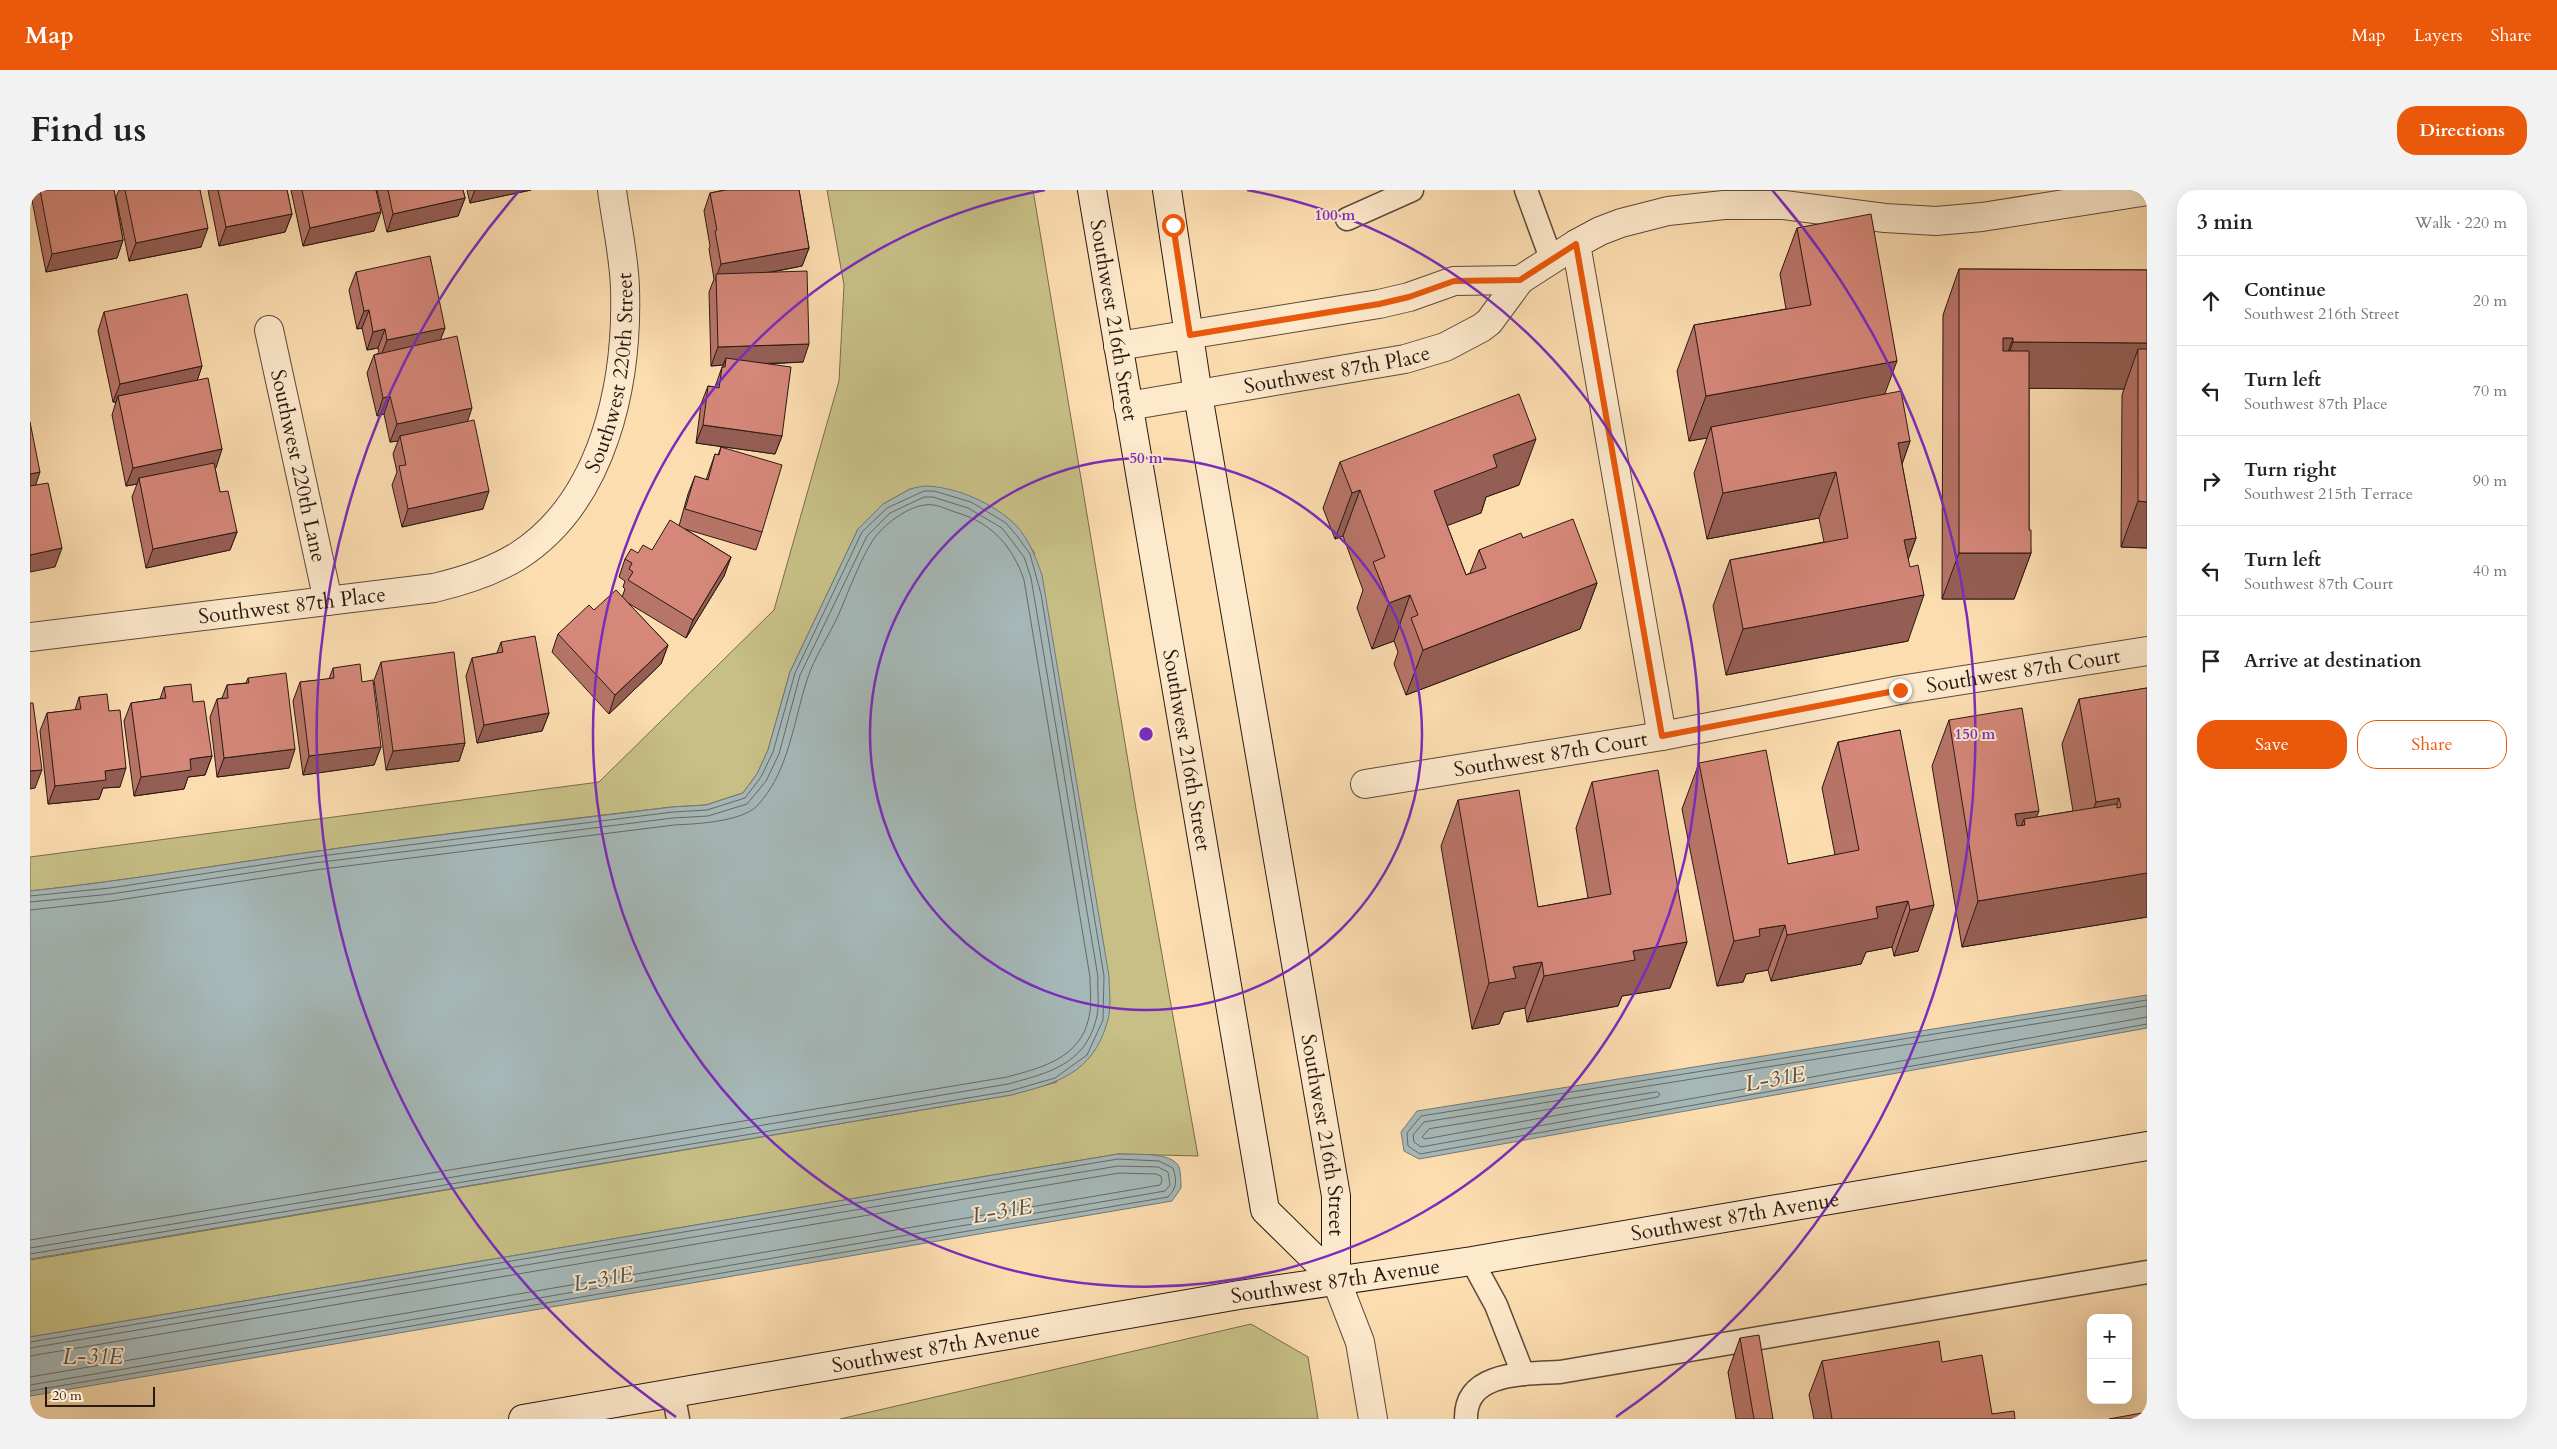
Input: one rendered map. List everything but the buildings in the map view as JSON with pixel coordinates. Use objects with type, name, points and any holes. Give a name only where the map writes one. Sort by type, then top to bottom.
[{"type":"street","name":"Southwest 220th Street","points":[[542,538],[565,512],[585,482],[599,452],[616,396],[625,323],[625,287],[612,190]]},
{"type":"street","name":"Southwest 216th Street","points":[[1092,190],[1265,1210],[1336,1280]]},
{"type":"street","name":"Southwest 216th Street","points":[[1167,190],[1198,395],[1336,1196],[1336,1280],[1360,1342],[1373,1419]]},
{"type":"street","name":"Southwest 87th Place","points":[[1128,406],[1405,359],[1445,347],[1465,339],[1489,322],[1520,280],[1576,244],[1600,231],[1621,223],[1668,211],[1693,207],[1784,205],[1914,221],[1959,219],[2054,198],[2147,191]]},
{"type":"street","points":[[1576,244],[1662,736]]},
{"type":"street","name":"Southwest 87th Place","points":[[1118,346],[1379,304],[1409,297],[1454,281],[1520,280]]},
{"type":"street","name":"Southwest 220th Lane","points":[[269,330],[328,601]]},
{"type":"street","name":"Southwest 87th Place","points":[[30,638],[427,589],[461,581],[506,563],[542,538]]},
{"type":"street","name":"Southwest 87th Court","points":[[1366,784],[1662,736],[1900,690],[2147,651]]},
{"type":"street","name":"Southwest 87th Avenue","points":[[523,1419],[1336,1280],[1472,1261],[2147,1146]]},
{"type":"lane","points":[[1347,219],[1412,190]]},
{"type":"lane","points":[[1526,190],[1552,261]]},
{"type":"lane","points":[[1472,1261],[1499,1311],[1523,1374]]},
{"type":"lane","points":[[1466,1419],[1469,1400],[1476,1390],[1493,1380],[1523,1374],[1560,1372],[2147,1272]]},
{"type":"lane","points":[[673,1392],[678,1419]]},
{"type":"shaded area","points":[[827,190],[1033,190],[1136,809],[1198,1156],[1118,1154],[30,1337],[30,1260],[1011,1095],[1057,1082],[1034,552],[1009,519],[910,489],[883,504],[858,529],[790,672],[768,750],[757,774],[743,793],[706,805],[672,807],[446,834],[136,878],[30,891],[30,857],[599,782],[774,610],[839,381],[844,285]]},
{"type":"shaded area","points":[[1251,1324],[1308,1357],[1318,1419],[840,1419]]},
{"type":"water","points":[[923,486],[957,491],[979,500],[1000,512],[1015,524],[1025,537],[1042,575],[1109,976],[1109,1018],[1092,1054],[1082,1065],[1071,1074],[1058,1080],[1011,1095],[30,1259],[30,891],[136,878],[401,840],[672,807],[706,805],[743,793],[757,774],[768,750],[790,672],[858,529],[883,504],[910,489]]},
{"type":"water","name":"L-31E","points":[[2147,995],[2147,1028],[1419,1159],[1404,1151],[1401,1132],[1417,1111]]},
{"type":"water","name":"L-31E","points":[[1118,1154],[1161,1156],[1175,1162],[1180,1169],[1181,1188],[1172,1201],[30,1396],[30,1337]]},
{"type":"route","points":[[1173,225],[1190,335],[1379,304],[1432,290],[1454,281],[1520,280],[1576,244],[1662,736],[1900,690]]}]
